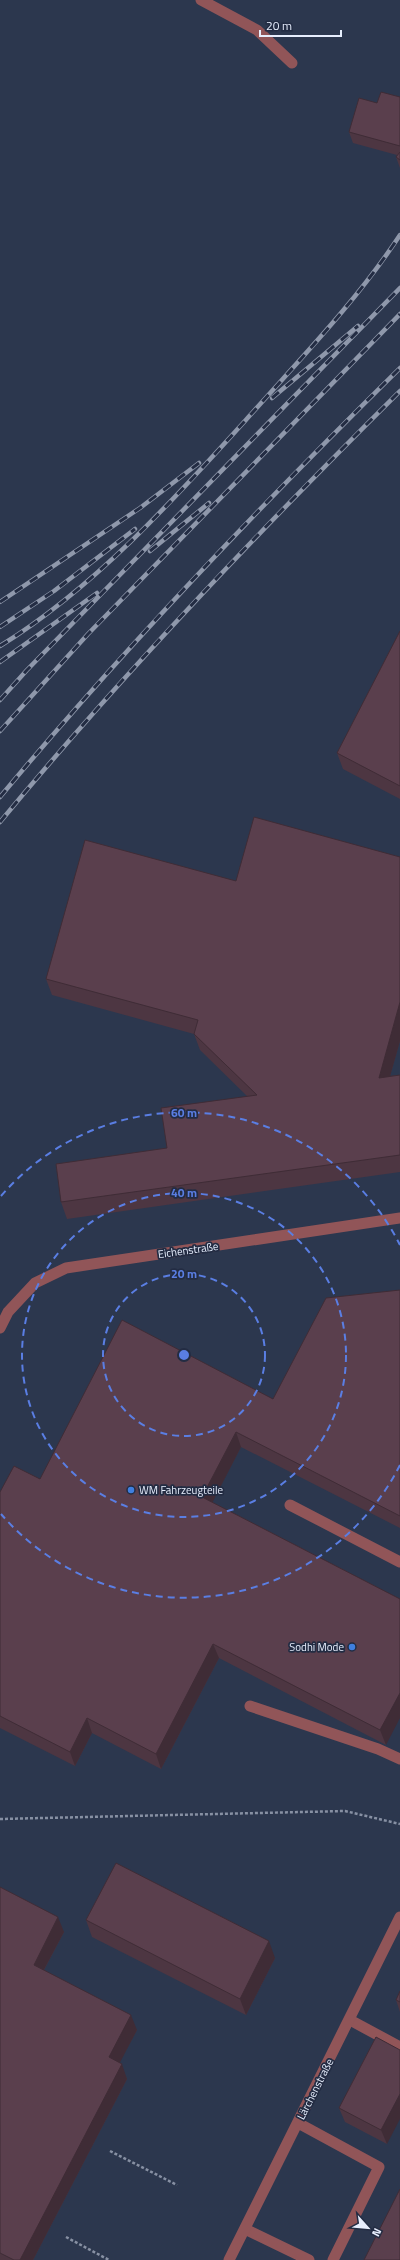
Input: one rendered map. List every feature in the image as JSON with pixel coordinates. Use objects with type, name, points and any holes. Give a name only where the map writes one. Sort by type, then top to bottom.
[{"type":"street","points":[[201,0],[257,30],[292,63]]},
{"type":"street","name":"Eichenstraße","points":[[0,1328],[8,1312],[35,1283],[66,1268],[400,1218]]},
{"type":"street","points":[[290,1506],[400,1562]]},
{"type":"street","points":[[250,1706],[378,1749],[400,1759]]},
{"type":"street","name":"Lärchenstraße","points":[[229,2260],[350,2020],[400,1917]]},
{"type":"street","points":[[350,2020],[400,2047]]},
{"type":"street","points":[[298,2123],[379,2167],[333,2260]]},
{"type":"street","points":[[245,2228],[309,2260]]},
{"type":"path","points":[[0,1819],[345,1811],[400,1824]]},
{"type":"path","points":[[110,2150],[177,2185]]},
{"type":"path","points":[[66,2238],[109,2260]]},
{"type":"building","points":[[381,92],[400,97],[400,146],[349,132],[359,98],[377,103]]},
{"type":"building","points":[[400,152],[400,160],[396,157]]},
{"type":"building","points":[[400,631],[400,786],[337,753]]},
{"type":"building","points":[[254,817],[400,857],[400,1002],[379,1078],[400,1075],[400,1155],[61,1202],[56,1164],[167,1148],[161,1108],[257,1095],[194,1034],[198,1020],[46,979],[85,840],[236,881]]},
{"type":"building","points":[[400,1290],[400,1516],[236,1432],[202,1497],[400,1599],[400,1693],[380,1730],[213,1644],[156,1754],[87,1718],[70,1752],[0,1716],[0,1492],[14,1466],[40,1479],[122,1320],[273,1399],[326,1298]]},
{"type":"building","points":[[116,1863],[269,1941],[240,1999],[86,1920]]},
{"type":"building","points":[[0,1887],[58,1917],[34,1965],[131,2015],[109,2057],[122,2064],[20,2260],[14,2260],[0,2253]]},
{"type":"building","points":[[400,1991],[400,2002],[396,2000]]},
{"type":"building","points":[[376,2037],[400,2050],[400,2094],[381,2130],[339,2108]]},
{"type":"building","points":[[400,2189],[400,2260],[364,2260]]},
{"type":"railway","points":[[0,646],[36,622],[70,596],[103,568],[165,507],[195,476],[330,326],[384,259],[400,235]]},
{"type":"railway","points":[[0,700],[27,670],[400,288]]},
{"type":"railway","points":[[0,731],[88,634],[400,314]]},
{"type":"railway","points":[[272,398],[358,326]]},
{"type":"railway","points":[[0,797],[47,741],[145,631],[245,524],[400,368]]},
{"type":"railway","points":[[0,822],[96,710],[245,548],[400,391]]},
{"type":"railway","points":[[0,602],[140,508],[199,463]]},
{"type":"railway","points":[[150,551],[209,503]]},
{"type":"railway","points":[[0,627],[54,591],[135,529]]},
{"type":"railway","points":[[0,662],[97,593]]},
{"type":"place","name":"WM Fahrzeugteile","points":[[131,1490]]},
{"type":"place","name":"Sodhi Mode","points":[[352,1647]]}]
